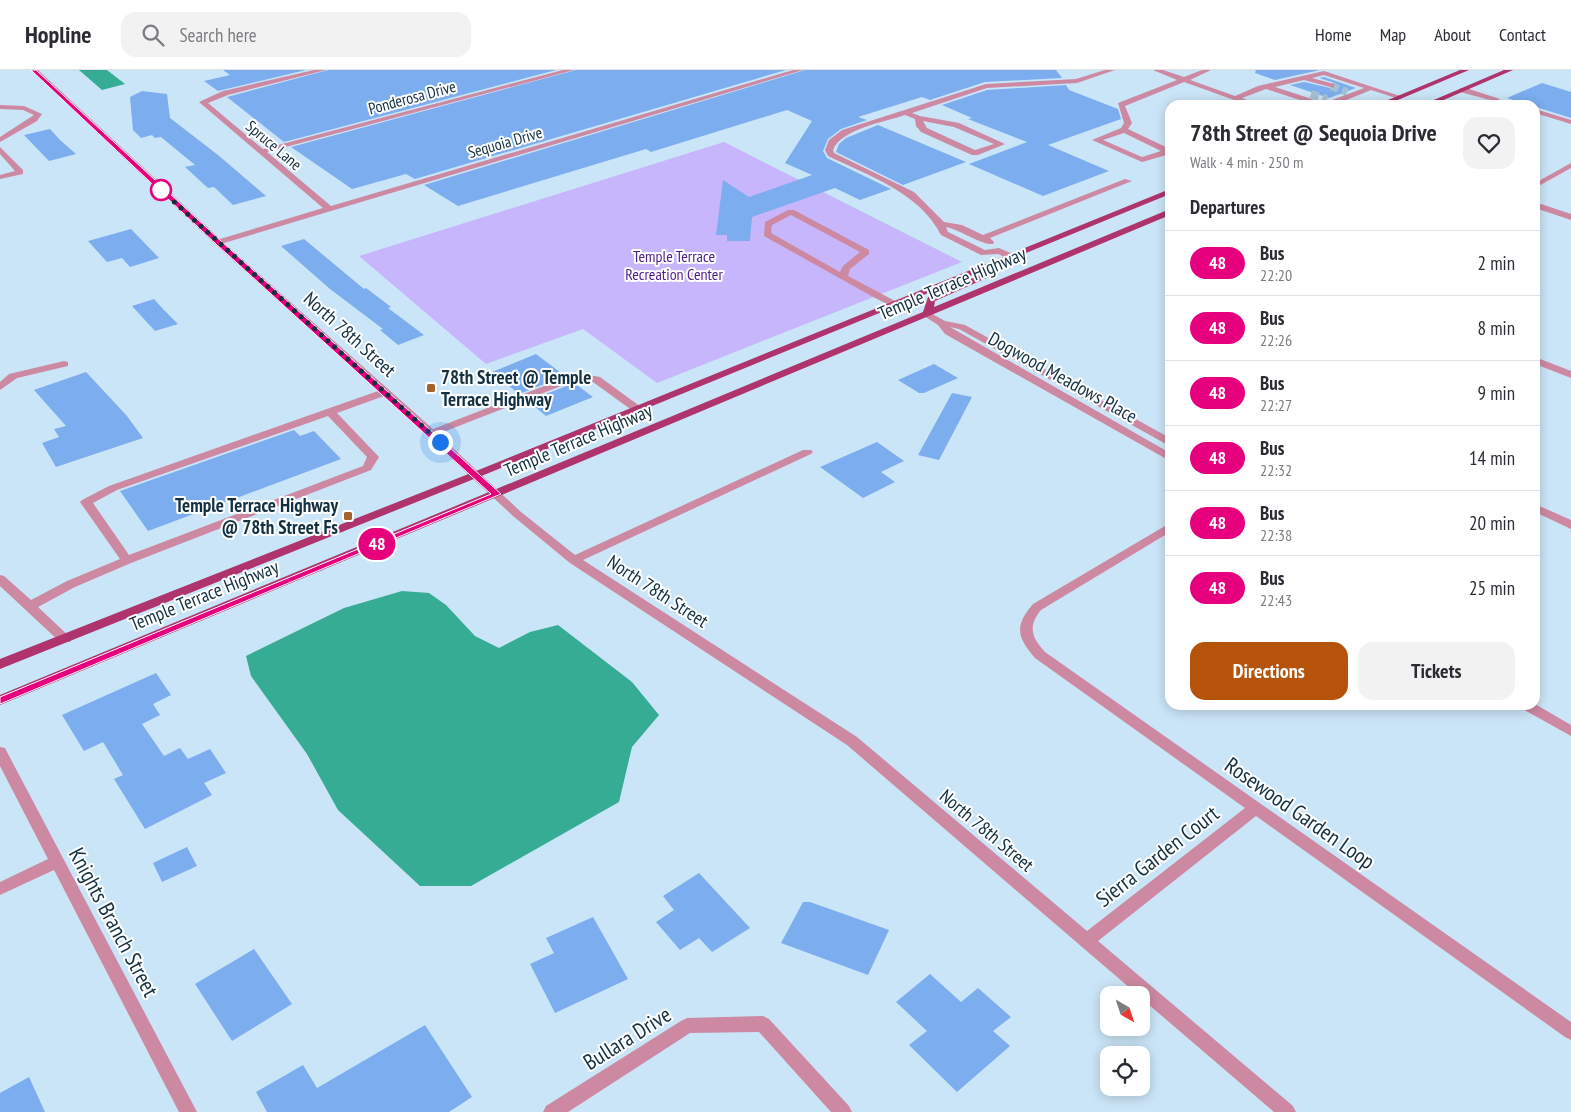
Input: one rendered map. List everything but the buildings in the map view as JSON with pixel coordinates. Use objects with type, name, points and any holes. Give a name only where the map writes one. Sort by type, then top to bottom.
[{"type":"main road","points":[[1392,100],[1466,70]]},
{"type":"main road","points":[[1438,100],[1510,70]]},
{"type":"main road","name":"Temple Terrace Highway","points":[[0,664],[475,475],[1165,193]]},
{"type":"main road","name":"Temple Terrace Highway","points":[[0,700],[1165,214]]},
{"type":"main road","points":[[926,314],[931,299],[1013,264],[1010,256]]},
{"type":"street","name":"North 78th Street","points":[[34,70],[218,242],[386,392],[475,475],[574,560],[852,741],[1287,1112]]},
{"type":"street","name":"Spruce Lane","points":[[323,70],[226,93],[203,102],[328,208]]},
{"type":"street","name":"Ponderosa Drive","points":[[260,152],[571,70]]},
{"type":"street","name":"Sequoia Drive","points":[[218,242],[800,70]]},
{"type":"street","points":[[1010,256],[999,252],[984,253],[944,233],[941,224],[912,194],[836,157],[829,150],[832,142],[840,134],[993,84],[1077,81],[1112,70]]},
{"type":"street","points":[[1156,70],[1242,100]]},
{"type":"street","points":[[1165,152],[1142,160],[1096,140],[1124,130],[1128,123],[1120,105],[1208,70]]},
{"type":"street","points":[[1236,98],[1268,87],[1324,73],[1399,97]]},
{"type":"street","points":[[1305,78],[1331,86]]},
{"type":"street","points":[[1281,84],[1311,94]]},
{"type":"street","points":[[1268,87],[1317,100]]},
{"type":"street","points":[[1335,100],[1351,93],[1371,88]]},
{"type":"street","points":[[1463,90],[1496,99],[1494,100]]},
{"type":"street","points":[[0,107],[24,108],[38,114],[34,119],[0,140]]},
{"type":"street","points":[[904,112],[918,118],[956,125],[1001,144],[975,154],[924,130],[920,126],[918,118]]},
{"type":"street","points":[[1540,113],[1571,122]]},
{"type":"street","points":[[1124,130],[1165,149]]},
{"type":"street","points":[[0,149],[20,172],[0,177]]},
{"type":"street","points":[[1540,183],[1571,165]]},
{"type":"street","points":[[983,238],[1128,181]]},
{"type":"street","points":[[1540,207],[1571,217]]},
{"type":"street","points":[[843,277],[846,268],[866,252],[791,212],[768,224],[767,234],[843,277],[894,304]]},
{"type":"street","points":[[941,224],[959,227],[983,238],[1000,247],[999,252]]},
{"type":"street","name":"Dogwood Meadows Place","points":[[926,314],[942,323],[962,327],[1165,439]]},
{"type":"street","name":"Dogwood Meadows Place","points":[[942,323],[948,332],[1165,455]]},
{"type":"street","points":[[1540,362],[1571,375]]},
{"type":"street","points":[[0,386],[13,376],[64,364]]},
{"type":"street","points":[[431,433],[578,376],[596,379],[637,409]]},
{"type":"street","points":[[127,560],[86,502],[113,488],[386,392]]},
{"type":"street","points":[[1096,416],[1110,409]]},
{"type":"street","points":[[30,606],[70,584],[127,560],[367,468],[373,457],[330,412]]},
{"type":"street","points":[[574,560],[807,452]]},
{"type":"street","points":[[1540,510],[1571,525]]},
{"type":"street","name":"Rosewood Garden Loop","points":[[1165,529],[1037,607],[1028,617],[1024,630],[1028,642],[1040,654],[1571,1032]]},
{"type":"street","points":[[0,579],[65,638]]},
{"type":"street","points":[[1535,710],[1571,731]]},
{"type":"street","name":"Knights Branch Street","points":[[0,752],[188,1112]]},
{"type":"street","name":"Sierra Garden Court","points":[[1086,940],[1256,808]]},
{"type":"street","points":[[0,890],[57,862]]},
{"type":"street","name":"Bullara Drive","points":[[552,1112],[687,1026],[763,1024],[843,1112]]},
{"type":"green space","name":"Temple Terrace Recreation Center","points":[[724,142],[962,262],[657,383],[583,329],[486,364],[359,256]]},
{"type":"shaded area","points":[[79,70],[107,70],[125,84],[102,90]]},
{"type":"shaded area","points":[[402,591],[429,593],[446,605],[475,636],[499,648],[530,632],[558,625],[632,682],[659,715],[632,747],[619,802],[471,886],[420,886],[338,810],[307,754],[251,676],[246,656],[344,608]]},
{"type":"tunnel","points":[[1331,86],[1347,92]]},
{"type":"tunnel","points":[[1311,94],[1327,99]]},
{"type":"bus line","name":"48","points":[[0,700],[497,494],[218,242],[34,70]]},
{"type":"place","name":"78th Street @ Temple Terrace Highway","points":[[431,388]]},
{"type":"place","name":"Temple Terrace Highway @ 78th Street Fs","points":[[348,516]]},
{"type":"route","points":[[161,190],[440,442]]}]
